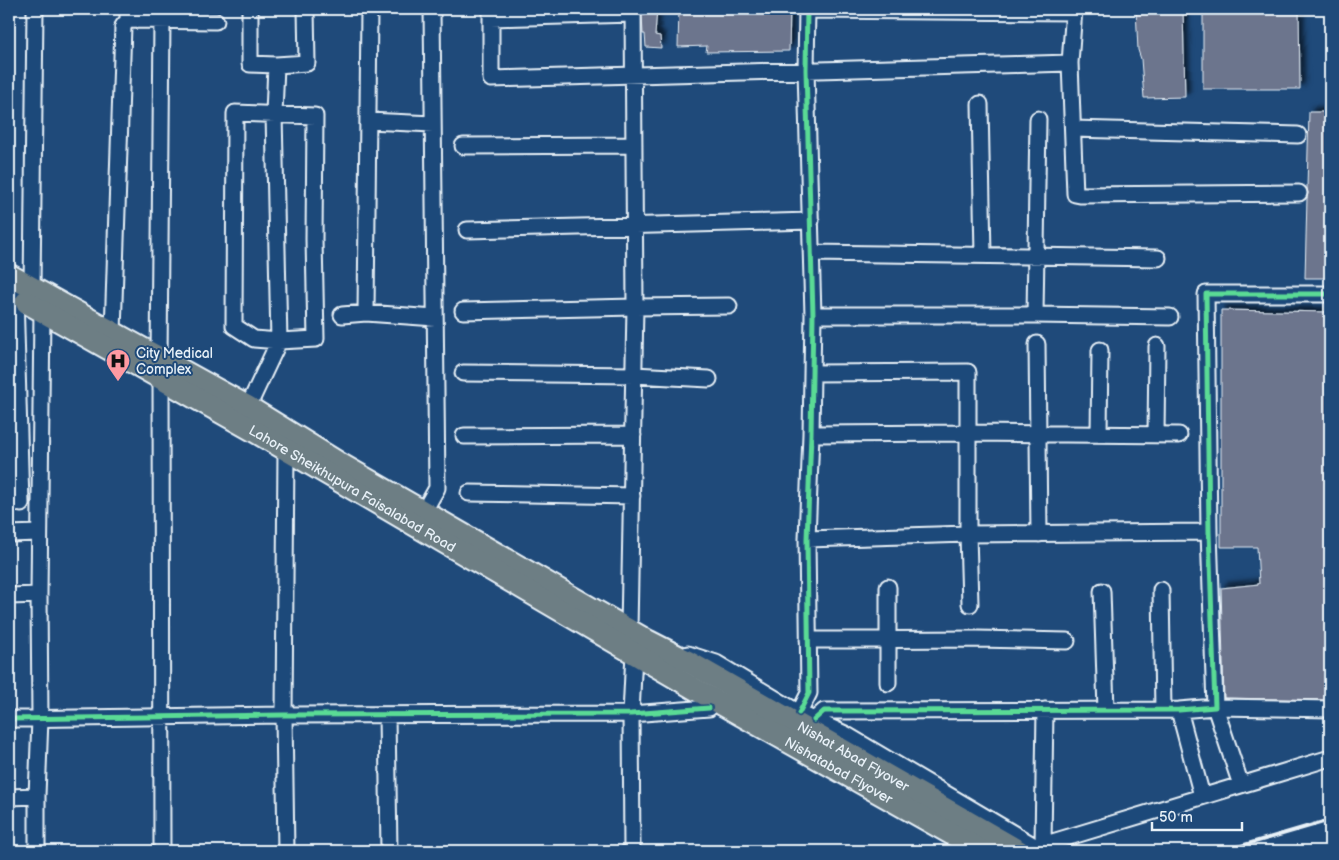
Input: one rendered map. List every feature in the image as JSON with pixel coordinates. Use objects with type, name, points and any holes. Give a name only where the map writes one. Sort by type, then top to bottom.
[{"type":"highway","name":"Lahore Sheikhupura Faisalabad Road","points":[[9,275],[19,292],[42,311],[160,369],[248,407],[338,462],[629,630],[641,647],[689,662]]},
{"type":"highway","name":"Lahore Sheikhupura Faisalabad Road","points":[[19,292],[113,332],[160,369],[286,449],[641,647],[695,689]]},
{"type":"highway","name":"Nishat Abad Flyover","points":[[689,662],[1019,851]]},
{"type":"highway","name":"Nishatabad Flyover","points":[[695,689],[982,851]]},
{"type":"street","points":[[20,504],[19,292],[35,9]]},
{"type":"street","points":[[250,9],[250,64],[276,66],[307,63],[306,9]]},
{"type":"street","points":[[366,313],[369,9]]},
{"type":"street","points":[[424,511],[437,488],[432,9]]},
{"type":"street","points":[[799,713],[809,693],[807,539],[812,434],[813,315],[806,70],[807,10],[1074,10],[1070,63],[1073,188],[1075,194],[1298,193]]},
{"type":"street","points":[[629,630],[635,307],[634,74],[633,11],[491,13],[491,79],[634,74],[1070,63]]},
{"type":"street","points":[[113,332],[123,26],[128,14],[162,20],[191,15],[216,21]]},
{"type":"street","points":[[162,20],[160,369],[162,851]]},
{"type":"street","points":[[248,407],[279,341],[274,114],[276,66]]},
{"type":"street","points":[[980,104],[983,255]]},
{"type":"street","points":[[235,113],[274,114],[315,116],[314,239],[316,339],[279,341],[254,339],[234,326],[235,113]]},
{"type":"street","points":[[1035,315],[1038,119]]},
{"type":"street","points":[[368,121],[433,124]]},
{"type":"street","points":[[1073,129],[1298,135]]},
{"type":"street","points":[[463,146],[634,145]]},
{"type":"street","points":[[467,230],[811,221]]},
{"type":"street","points":[[812,253],[1158,258]]},
{"type":"street","points":[[1241,785],[1215,707],[1206,294],[1330,294]]},
{"type":"street","points":[[463,311],[729,306]]},
{"type":"street","points":[[37,851],[40,720],[39,533],[42,311]]},
{"type":"street","points":[[342,315],[366,313],[435,318]]},
{"type":"street","points":[[813,315],[1170,317]]},
{"type":"street","points":[[1037,344],[1039,534]]},
{"type":"street","points":[[1156,435],[1157,346]]},
{"type":"street","points":[[1099,434],[1100,350]]},
{"type":"street","points":[[812,373],[968,372],[970,604]]},
{"type":"street","points":[[463,373],[634,375],[709,379]]},
{"type":"street","points":[[812,434],[1179,435]]},
{"type":"street","points":[[464,436],[633,435]]},
{"type":"street","points":[[286,449],[284,715],[286,851]]},
{"type":"street","points":[[470,493],[632,496]]},
{"type":"street","points":[[807,539],[968,534],[1210,532]]},
{"type":"street","points":[[9,534],[39,533]]},
{"type":"street","points":[[888,587],[888,682]]},
{"type":"street","points":[[1161,590],[1163,710]]},
{"type":"street","points":[[1102,591],[1106,710]]},
{"type":"street","points":[[9,596],[39,596]]},
{"type":"street","points":[[808,640],[1067,641]]},
{"type":"street","points":[[629,851],[632,850],[631,714],[641,647],[716,663],[799,713],[845,734],[1036,847],[1330,758]]},
{"type":"street","points":[[673,688],[962,851]]},
{"type":"street","points":[[814,720],[824,711],[1179,710],[1215,707],[1330,709]]},
{"type":"street","points":[[9,719],[387,714],[631,714],[709,708]]},
{"type":"street","points":[[1043,844],[1045,710]]},
{"type":"street","points":[[1179,710],[1202,796]]},
{"type":"street","points":[[387,714],[389,851]]},
{"type":"street","points":[[9,797],[37,796]]},
{"type":"building","points":[[645,9],[657,9],[655,35],[660,36],[661,48],[646,47],[642,15],[645,15]]},
{"type":"building","points":[[679,9],[790,9],[789,51],[706,52],[707,46],[678,47]]},
{"type":"building","points":[[1136,9],[1183,9],[1185,97],[1144,98],[1141,59],[1138,50]]},
{"type":"building","points":[[1203,9],[1299,9],[1300,89],[1203,89]]},
{"type":"building","points":[[1309,112],[1330,112],[1330,278],[1305,278]]},
{"type":"building","points":[[1221,310],[1330,312],[1330,700],[1224,698],[1221,588],[1259,584],[1257,547],[1221,547]]},
{"type":"railway","points":[[1224,851],[1330,820]]},
{"type":"cycle path","points":[[799,713],[809,693],[807,539],[813,315],[806,70],[807,9]]},
{"type":"cycle path","points":[[814,720],[824,711],[1179,710],[1215,707],[1209,532],[1206,294],[1330,294]]},
{"type":"cycle path","points":[[9,719],[284,715],[631,714],[709,708]]},
{"type":"place","name":"City Medical Complex","points":[[118,382]]}]
